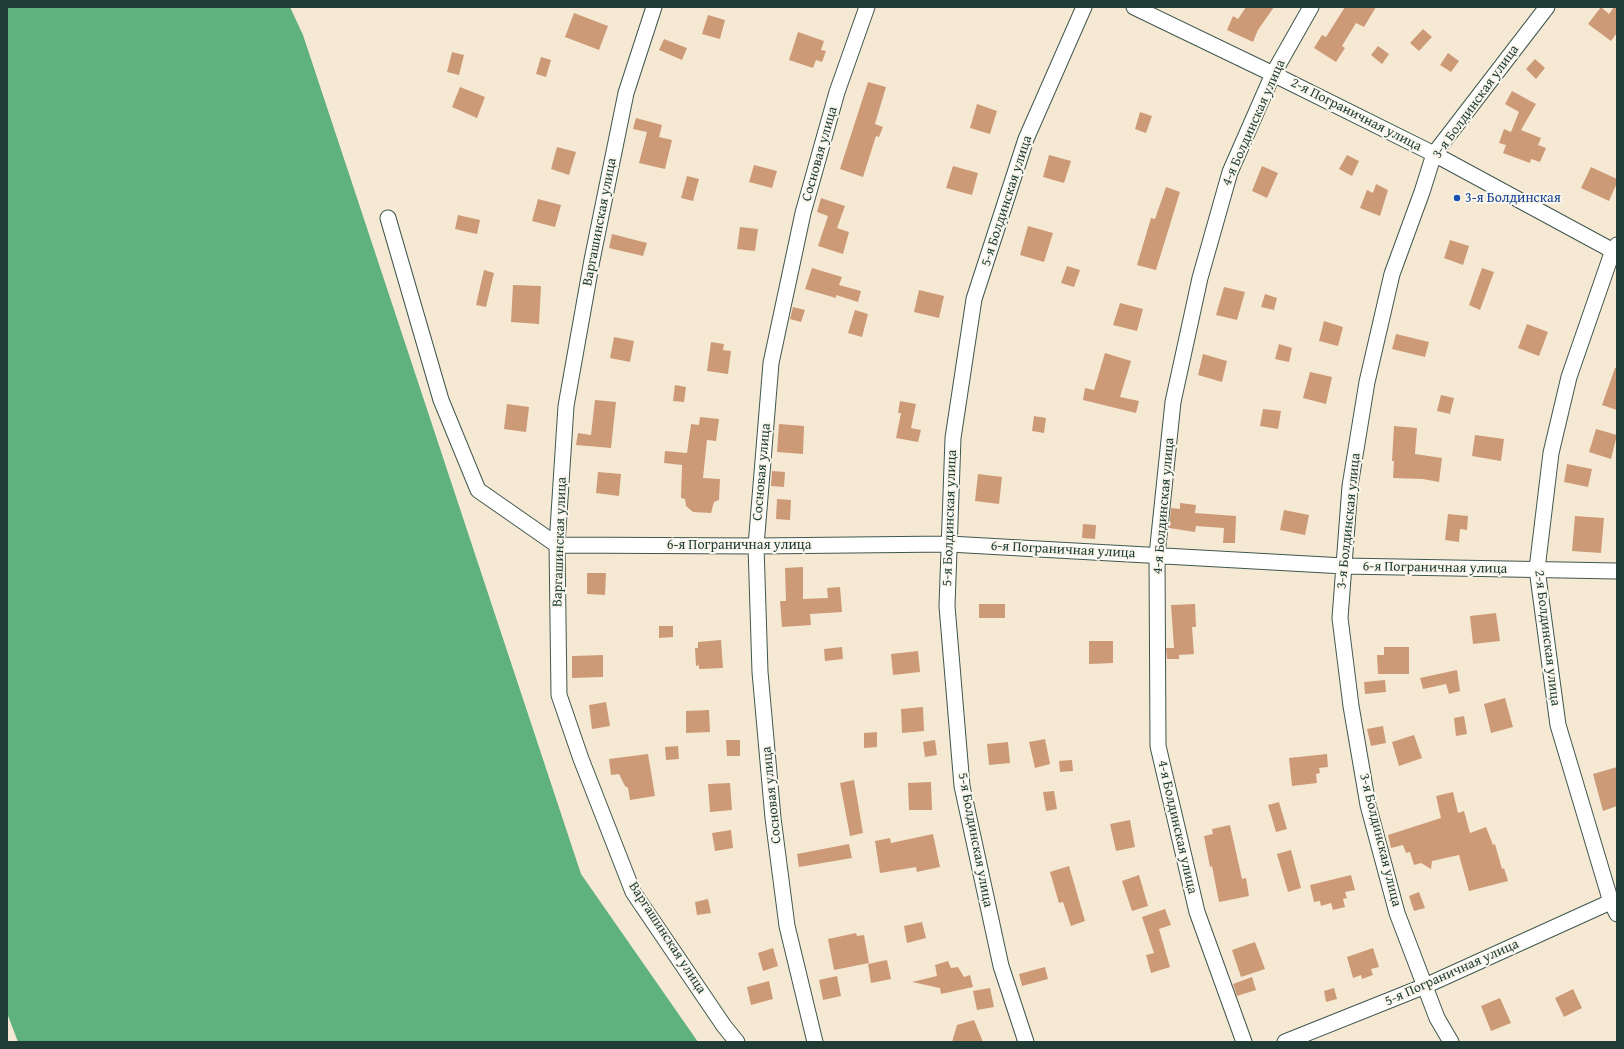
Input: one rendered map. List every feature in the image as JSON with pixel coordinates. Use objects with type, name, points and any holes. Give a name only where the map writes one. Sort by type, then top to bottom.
[{"type":"street","name":"Варгашинская улица","points":[[654,7],[626,93],[592,260],[566,406],[557,545],[559,695],[581,759],[633,892],[724,1026],[737,1042]]},
{"type":"street","name":"Сосновая улица","points":[[815,1042],[787,926],[773,818],[760,672],[756,546],[771,363],[803,213],[837,92],[867,7]]},
{"type":"street","name":"5-я Болдинская улица","points":[[1026,1042],[1001,966],[962,786],[947,606],[953,438],[974,299],[1026,139],[1084,7]]},
{"type":"street","name":"2-я Пограничная улица","points":[[1134,7],[1434,154],[1616,250]]},
{"type":"street","name":"4-я Болдинская улица","points":[[1244,1042],[1198,912],[1158,746],[1157,555],[1174,402],[1200,278],[1230,172],[1273,74],[1311,7]]},
{"type":"street","name":"3-я Болдинская улица","points":[[1451,1042],[1437,1018],[1398,913],[1368,805],[1351,706],[1340,618],[1350,486],[1367,382],[1392,274],[1422,192],[1434,154],[1547,7]]},
{"type":"street","points":[[388,218],[440,400],[478,490],[557,545]]},
{"type":"street","name":"2-я Болдинская улица","points":[[1615,905],[1558,725],[1537,570],[1552,446],[1569,377],[1616,250]]},
{"type":"street","name":"6-я Пограничная улица","points":[[557,545],[756,546],[949,544],[1344,566],[1617,572]]},
{"type":"street","name":"5-я Пограничная улица","points":[[1285,1042],[1425,986],[1615,905]]},
{"type":"green space","points":[[7,7],[290,7],[303,35],[581,874],[698,1042],[18,1042],[7,1013]]},
{"type":"building","points":[[1246,7],[1274,7],[1258,30],[1253,42],[1227,30],[1233,16],[1238,19]]},
{"type":"building","points":[[1345,7],[1376,7],[1364,27],[1356,23],[1342,46],[1345,48],[1336,62],[1314,48],[1322,35],[1326,37]]},
{"type":"building","points":[[1601,7],[1609,14],[1614,7],[1617,7],[1617,33],[1611,41],[1588,24]]},
{"type":"building","points":[[574,13],[608,26],[599,50],[565,37]]},
{"type":"building","points":[[708,15],[725,20],[720,39],[702,34]]},
{"type":"building","points":[[1423,29],[1432,37],[1419,51],[1410,43]]},
{"type":"building","points":[[798,32],[824,41],[821,50],[826,51],[822,62],[816,60],[813,68],[789,60]]},
{"type":"building","points":[[664,39],[687,48],[682,60],[659,50]]},
{"type":"building","points":[[1378,46],[1389,54],[1382,64],[1371,55]]},
{"type":"building","points":[[452,52],[464,55],[459,75],[447,72]]},
{"type":"building","points":[[1448,53],[1459,61],[1451,72],[1440,65]]},
{"type":"building","points":[[541,57],[551,60],[546,77],[536,74]]},
{"type":"building","points":[[1535,59],[1545,68],[1536,79],[1526,69]]},
{"type":"building","points":[[868,82],[886,87],[875,124],[883,127],[879,137],[876,136],[863,177],[840,169]]},
{"type":"building","points":[[460,87],[485,97],[477,118],[452,107]]},
{"type":"building","points":[[1512,91],[1536,104],[1521,130],[1541,138],[1538,145],[1546,148],[1540,162],[1531,159],[1530,163],[1503,153],[1506,145],[1499,143],[1504,129],[1511,132],[1519,112],[1505,104]]},
{"type":"building","points":[[977,104],[997,111],[990,134],[970,128]]},
{"type":"building","points":[[1140,112],[1152,116],[1146,133],[1135,129]]},
{"type":"building","points":[[636,118],[662,125],[659,137],[672,140],[665,169],[639,163],[647,132],[633,129]]},
{"type":"building","points":[[557,147],[576,152],[569,175],[551,169]]},
{"type":"building","points":[[1049,155],[1071,161],[1064,183],[1043,177]]},
{"type":"building","points":[[1347,155],[1359,161],[1352,176],[1339,169]]},
{"type":"building","points":[[754,165],[777,171],[772,188],[749,182]]},
{"type":"building","points":[[953,166],[978,173],[972,195],[946,188]]},
{"type":"building","points":[[1262,166],[1278,173],[1267,198],[1252,191]]},
{"type":"building","points":[[1591,167],[1617,179],[1617,183],[1609,201],[1581,188]]},
{"type":"building","points":[[687,176],[699,179],[693,201],[681,198]]},
{"type":"building","points":[[1376,184],[1388,190],[1380,216],[1360,208],[1367,190],[1373,193]]},
{"type":"building","points":[[1166,187],[1180,192],[1156,270],[1137,265],[1151,218],[1155,219]]},
{"type":"building","points":[[821,198],[845,206],[837,228],[849,232],[843,254],[818,246],[828,216],[817,212]]},
{"type":"building","points":[[538,199],[561,205],[555,227],[532,221]]},
{"type":"building","points":[[458,215],[480,220],[477,234],[455,229]]},
{"type":"building","points":[[1028,226],[1053,233],[1044,262],[1020,255]]},
{"type":"building","points":[[740,227],[758,229],[755,251],[737,249]]},
{"type":"building","points":[[612,234],[647,243],[643,256],[609,248]]},
{"type":"building","points":[[1450,240],[1469,246],[1463,265],[1444,258]]},
{"type":"building","points":[[1067,266],[1080,270],[1074,287],[1061,283]]},
{"type":"building","points":[[812,268],[842,277],[839,285],[861,291],[858,302],[836,295],[836,298],[805,289]]},
{"type":"building","points":[[1482,268],[1494,272],[1480,310],[1469,305]]},
{"type":"building","points":[[484,270],[494,273],[486,307],[476,305]]},
{"type":"building","points":[[513,285],[541,286],[539,324],[511,322]]},
{"type":"building","points":[[1224,287],[1245,292],[1237,320],[1216,315]]},
{"type":"building","points":[[919,290],[944,296],[939,318],[914,312]]},
{"type":"building","points":[[1265,294],[1277,298],[1274,310],[1261,307]]},
{"type":"building","points":[[1120,303],[1143,309],[1137,331],[1113,325]]},
{"type":"building","points":[[793,307],[805,310],[801,322],[790,319]]},
{"type":"building","points":[[855,310],[868,314],[862,337],[848,333]]},
{"type":"building","points":[[1324,321],[1343,327],[1338,346],[1319,341]]},
{"type":"building","points":[[1527,324],[1548,332],[1539,356],[1518,348]]},
{"type":"building","points":[[1396,334],[1429,342],[1425,357],[1392,349]]},
{"type":"building","points":[[614,337],[634,341],[630,362],[610,358]]},
{"type":"building","points":[[711,342],[724,344],[723,350],[731,351],[728,374],[707,371]]},
{"type":"building","points":[[1279,344],[1292,348],[1289,362],[1275,359]]},
{"type":"building","points":[[1105,353],[1131,361],[1120,397],[1139,401],[1136,413],[1083,400],[1085,388],[1094,390]]},
{"type":"building","points":[[1203,354],[1227,361],[1222,382],[1198,375]]},
{"type":"building","points":[[1615,368],[1617,368],[1617,410],[1602,405]]},
{"type":"building","points":[[1310,372],[1332,377],[1326,404],[1303,398]]},
{"type":"building","points":[[675,385],[686,387],[684,402],[673,401]]},
{"type":"building","points":[[1441,395],[1454,398],[1450,414],[1437,411]]},
{"type":"building","points":[[595,400],[616,402],[611,448],[576,445],[578,433],[591,435]]},
{"type":"building","points":[[900,401],[916,404],[911,428],[921,430],[918,442],[896,438],[901,413],[898,413]]},
{"type":"building","points":[[507,404],[529,407],[526,432],[504,429]]},
{"type":"building","points":[[1263,409],[1281,411],[1278,429],[1260,426]]},
{"type":"building","points":[[1034,416],[1046,418],[1044,433],[1032,431]]},
{"type":"building","points":[[700,417],[719,419],[716,441],[707,440],[703,478],[720,479],[719,500],[714,502],[711,513],[693,512],[686,506],[685,499],[681,498],[682,465],[664,463],[665,451],[687,453],[691,424],[699,425]]},
{"type":"building","points":[[779,424],[804,426],[803,454],[777,452]]},
{"type":"building","points":[[1394,426],[1417,428],[1415,454],[1442,458],[1439,482],[1423,479],[1393,478],[1394,461],[1392,461]]},
{"type":"building","points":[[1596,429],[1617,435],[1611,459],[1589,452]]},
{"type":"building","points":[[1475,435],[1504,439],[1501,461],[1472,456]]},
{"type":"building","points":[[1567,464],[1592,469],[1588,487],[1564,482]]},
{"type":"building","points":[[772,471],[785,472],[784,487],[771,486]]},
{"type":"building","points":[[598,472],[621,474],[619,496],[596,493]]},
{"type":"building","points":[[978,474],[1002,477],[999,504],[975,501]]},
{"type":"building","points":[[777,499],[791,500],[790,520],[776,519]]},
{"type":"building","points":[[1180,503],[1196,505],[1195,513],[1236,516],[1235,543],[1223,543],[1224,528],[1196,526],[1195,532],[1169,528],[1171,508],[1180,509]]},
{"type":"building","points":[[1284,510],[1309,515],[1305,535],[1280,530]]},
{"type":"building","points":[[1448,514],[1468,516],[1467,530],[1460,529],[1459,542],[1445,540]]},
{"type":"building","points":[[1575,516],[1604,518],[1601,553],[1572,551]]},
{"type":"building","points":[[1083,524],[1096,525],[1095,539],[1082,538]]},
{"type":"building","points":[[803,567],[803,599],[828,598],[827,588],[840,587],[842,612],[810,614],[811,625],[782,627],[780,601],[786,601],[785,568]]},
{"type":"building","points":[[587,573],[606,573],[605,595],[587,594]]},
{"type":"building","points":[[979,604],[1005,604],[1005,618],[979,618]]},
{"type":"building","points":[[1195,604],[1196,627],[1192,627],[1194,654],[1179,655],[1179,659],[1167,659],[1166,648],[1174,648],[1171,605]]},
{"type":"building","points":[[1496,613],[1500,641],[1473,644],[1470,616]]},
{"type":"building","points":[[659,626],[673,626],[673,637],[659,638]]},
{"type":"building","points":[[721,640],[723,668],[699,669],[699,665],[696,666],[695,648],[698,648],[698,642]]},
{"type":"building","points":[[1089,641],[1113,641],[1113,663],[1089,664]]},
{"type":"building","points":[[842,647],[843,659],[825,661],[824,649]]},
{"type":"building","points":[[1384,647],[1409,647],[1409,674],[1378,674],[1377,655],[1384,655]]},
{"type":"building","points":[[918,651],[920,672],[893,675],[891,654]]},
{"type":"building","points":[[603,655],[603,677],[572,678],[572,656]]},
{"type":"building","points":[[1457,670],[1460,691],[1449,694],[1446,684],[1423,689],[1420,678]]},
{"type":"building","points":[[1385,680],[1386,692],[1365,694],[1364,682]]},
{"type":"building","points":[[1505,698],[1513,727],[1491,733],[1484,704]]},
{"type":"building","points":[[606,702],[610,726],[592,729],[589,705]]},
{"type":"building","points":[[923,707],[924,731],[902,733],[901,709]]},
{"type":"building","points":[[709,710],[710,732],[686,733],[686,711]]},
{"type":"building","points":[[1464,716],[1467,734],[1456,736],[1454,718]]},
{"type":"building","points":[[1383,726],[1386,743],[1371,746],[1367,729]]},
{"type":"building","points":[[877,732],[877,747],[864,748],[864,733]]},
{"type":"building","points":[[1414,735],[1422,758],[1399,766],[1392,742]]},
{"type":"building","points":[[1045,739],[1050,764],[1035,768],[1029,742]]},
{"type":"building","points":[[726,740],[740,740],[740,756],[727,756]]},
{"type":"building","points":[[935,740],[937,755],[925,757],[923,742]]},
{"type":"building","points":[[1008,742],[1010,763],[989,765],[987,744]]},
{"type":"building","points":[[678,746],[679,759],[666,760],[665,747]]},
{"type":"building","points":[[648,754],[655,796],[630,800],[628,788],[625,786],[619,774],[611,775],[609,759]]},
{"type":"building","points":[[1327,754],[1328,767],[1319,768],[1320,773],[1316,774],[1317,783],[1292,786],[1289,758]]},
{"type":"building","points":[[1072,760],[1073,771],[1060,772],[1059,761]]},
{"type":"building","points":[[1617,767],[1617,806],[1603,811],[1593,774]]},
{"type":"building","points":[[854,780],[863,833],[850,836],[840,783]]},
{"type":"building","points":[[931,782],[932,810],[909,810],[908,783]]},
{"type":"building","points":[[730,783],[732,810],[710,812],[708,784]]},
{"type":"building","points":[[1054,791],[1057,809],[1046,811],[1043,792]]},
{"type":"building","points":[[1453,792],[1458,813],[1464,811],[1470,833],[1486,827],[1493,845],[1495,844],[1502,869],[1504,868],[1508,881],[1469,891],[1459,855],[1432,861],[1431,869],[1421,863],[1414,865],[1410,852],[1406,853],[1403,845],[1391,848],[1388,835],[1441,818],[1436,796]]},
{"type":"building","points":[[1279,802],[1287,829],[1276,832],[1268,805]]},
{"type":"building","points":[[1130,820],[1135,847],[1116,851],[1110,824]]},
{"type":"building","points":[[1230,825],[1242,879],[1246,878],[1249,896],[1219,902],[1204,836],[1213,834],[1212,829]]},
{"type":"building","points":[[731,830],[733,848],[715,851],[712,833]]},
{"type":"building","points":[[933,834],[940,867],[917,872],[916,867],[880,873],[875,841],[890,838],[891,843]]},
{"type":"building","points":[[849,844],[852,858],[799,867],[797,854]]},
{"type":"building","points":[[1291,850],[1301,888],[1288,892],[1277,854]]},
{"type":"building","points":[[1069,866],[1085,921],[1071,926],[1063,902],[1059,903],[1050,872]]},
{"type":"building","points":[[1139,875],[1148,906],[1132,911],[1122,881]]},
{"type":"building","points":[[1351,875],[1355,890],[1345,892],[1347,898],[1343,899],[1345,907],[1333,910],[1331,903],[1321,906],[1320,901],[1314,902],[1310,885]]},
{"type":"building","points":[[1419,892],[1425,908],[1414,911],[1409,896]]},
{"type":"building","points":[[708,899],[711,913],[697,915],[695,902]]},
{"type":"building","points":[[1165,909],[1171,925],[1159,929],[1170,967],[1151,973],[1146,955],[1154,953],[1142,917]]},
{"type":"building","points":[[922,922],[926,938],[907,943],[904,926]]},
{"type":"building","points":[[856,933],[857,936],[864,935],[869,963],[834,970],[828,939]]},
{"type":"building","points":[[1255,942],[1265,969],[1241,977],[1232,950]]},
{"type":"building","points":[[773,948],[778,966],[763,971],[758,953]]},
{"type":"building","points":[[1373,948],[1379,967],[1371,969],[1373,975],[1362,979],[1361,975],[1353,978],[1347,957]]},
{"type":"building","points":[[887,960],[891,979],[871,983],[868,964]]},
{"type":"building","points":[[948,961],[951,968],[958,967],[964,977],[970,975],[973,987],[941,994],[940,988],[912,982],[937,976],[935,965]]},
{"type":"building","points":[[1045,967],[1048,979],[1022,986],[1019,974]]},
{"type":"building","points":[[837,976],[841,996],[823,1000],[819,980]]},
{"type":"building","points":[[1252,977],[1256,990],[1237,996],[1233,984]]},
{"type":"building","points":[[769,981],[773,999],[751,1005],[747,987]]},
{"type":"building","points":[[990,988],[994,1007],[977,1010],[973,991]]},
{"type":"building","points":[[1334,988],[1337,999],[1326,1002],[1324,991]]},
{"type":"building","points":[[1573,989],[1582,1008],[1564,1017],[1555,998]]},
{"type":"building","points":[[1500,998],[1511,1023],[1491,1031],[1481,1006]]},
{"type":"building","points":[[974,1020],[983,1042],[952,1042],[957,1025]]},
{"type":"place","name":"3-я Болдинская","points":[[1457,198]]}]
